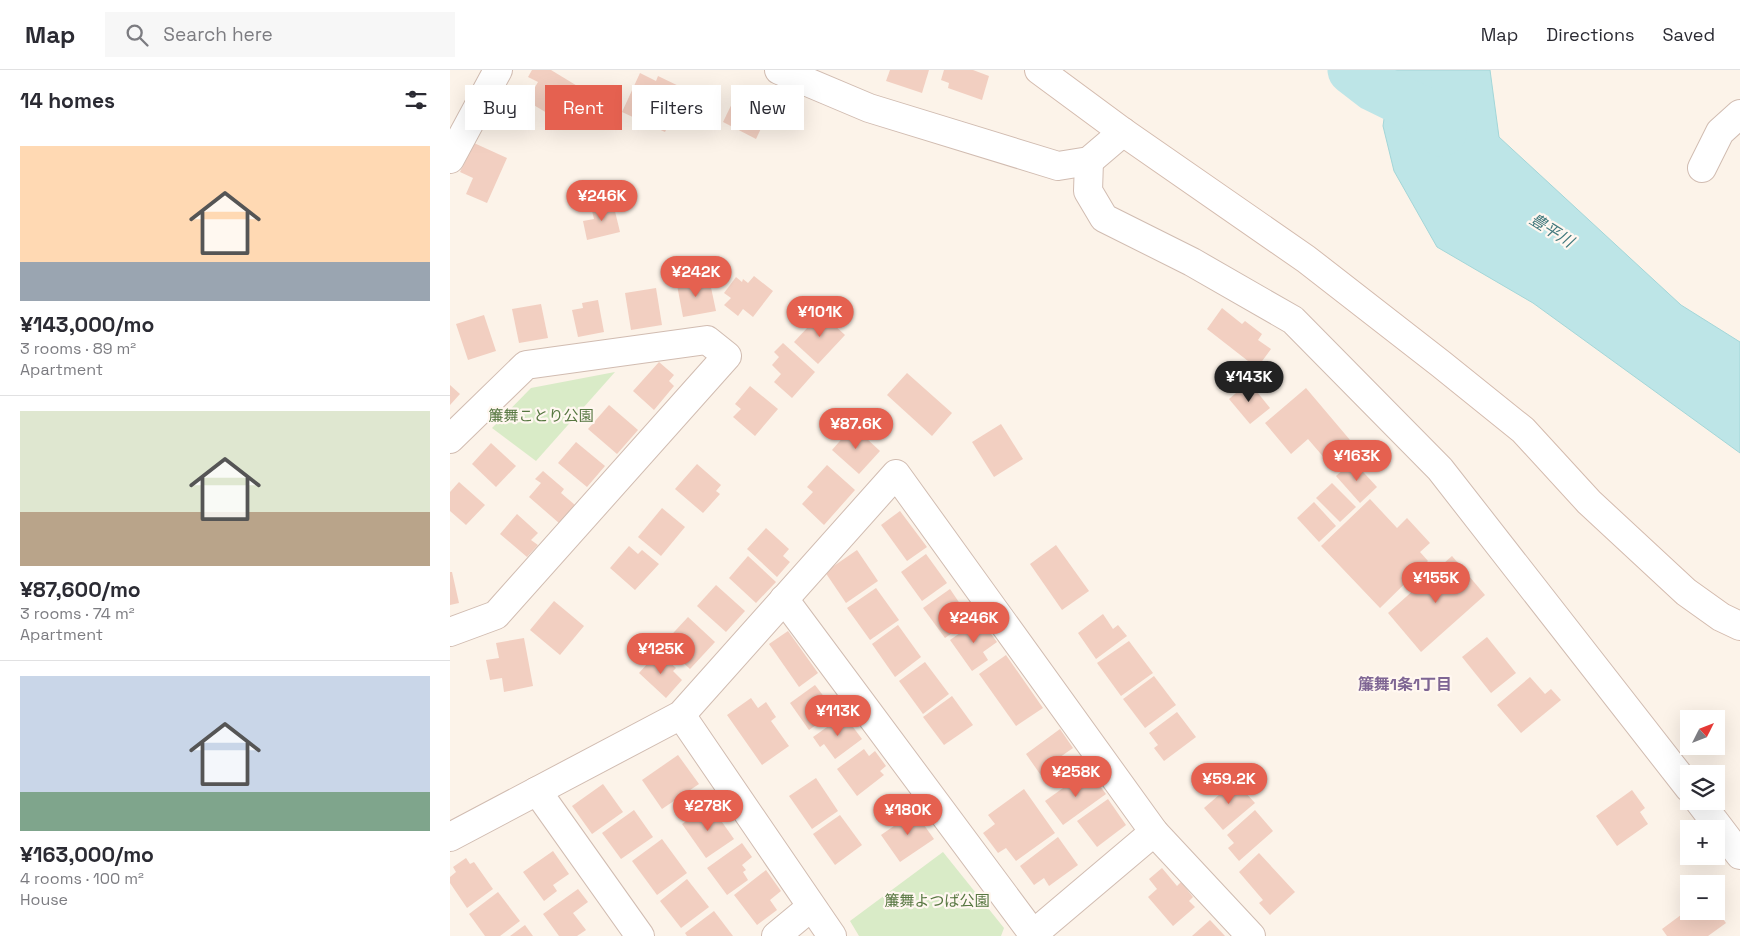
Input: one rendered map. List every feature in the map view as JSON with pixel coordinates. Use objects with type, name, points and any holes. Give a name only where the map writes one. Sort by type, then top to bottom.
[{"type":"street","points":[[450,159],[498,70]]},
{"type":"street","points":[[779,70],[868,108],[1058,166],[1089,161],[1123,132]]},
{"type":"street","points":[[1039,70],[1123,132],[1306,258],[1433,358],[1523,430],[1590,502],[1686,592],[1721,617],[1740,626]]},
{"type":"street","points":[[1702,168],[1720,132],[1740,114]]},
{"type":"street","points":[[1089,161],[1088,191],[1104,218],[1192,262],[1293,320],[1440,469],[1680,776]]},
{"type":"street","points":[[450,439],[526,365],[707,340],[727,356],[496,615],[450,632]]},
{"type":"street","points":[[450,837],[680,716],[896,474],[1154,832],[1251,936]]},
{"type":"street","points":[[784,599],[1032,935],[1154,832]]},
{"type":"street","points":[[680,716],[832,936]]},
{"type":"street","points":[[537,791],[640,936]]},
{"type":"street","points":[[1706,810],[1740,855]]},
{"type":"street","points":[[776,936],[811,908]]},
{"type":"green space","name":"簾舞ことり公園","points":[[615,372],[536,461],[492,428],[531,388]]},
{"type":"green space","name":"簾舞よつば公園","points":[[943,852],[1004,928],[1001,936],[859,936],[850,921]]},
{"type":"water","points":[[1391,70],[1490,70],[1499,137],[1681,305],[1740,342],[1740,453],[1533,303],[1437,247],[1394,171],[1383,126]]},
{"type":"building","points":[[532,70],[551,70],[576,85],[545,85],[545,112],[535,106],[535,87],[538,82],[528,77]]},
{"type":"building","points":[[890,70],[929,70],[922,93],[886,81]]},
{"type":"building","points":[[944,70],[973,70],[989,76],[982,100],[948,88],[949,83],[941,80]]},
{"type":"building","points":[[640,73],[656,81],[658,76],[677,85],[634,85]]},
{"type":"building","points":[[632,90],[632,117],[622,112]]},
{"type":"building","points":[[731,106],[731,126],[723,122]]},
{"type":"building","points":[[739,130],[760,130],[756,139]]},
{"type":"building","points":[[474,143],[507,158],[487,203],[466,194],[473,178],[460,172]]},
{"type":"building","points":[[613,203],[620,232],[587,240],[583,221],[594,219],[591,207]]},
{"type":"building","points":[[754,276],[773,291],[753,317],[743,309],[738,316],[724,305],[731,298],[724,293],[736,277],[742,282],[743,279],[748,283]]},
{"type":"building","points":[[709,278],[716,311],[683,317],[677,285]]},
{"type":"building","points":[[656,288],[662,325],[631,330],[625,293]]},
{"type":"building","points":[[598,300],[604,332],[578,337],[572,310],[583,308],[582,303]]},
{"type":"building","points":[[541,304],[548,338],[519,343],[512,309]]},
{"type":"building","points":[[1222,308],[1242,324],[1245,321],[1262,334],[1258,340],[1271,349],[1257,368],[1207,329]]},
{"type":"building","points":[[821,313],[845,335],[818,364],[794,342]]},
{"type":"building","points":[[484,315],[496,351],[468,360],[456,324]]},
{"type":"building","points":[[783,343],[815,372],[792,398],[774,382],[781,374],[772,365],[779,357],[774,352]]},
{"type":"building","points":[[659,362],[674,375],[669,381],[674,386],[654,410],[633,391]]},
{"type":"building","points":[[907,373],[952,413],[932,436],[887,395]]},
{"type":"building","points":[[1249,382],[1270,408],[1250,424],[1229,399]]},
{"type":"building","points":[[450,385],[460,394],[450,405]]},
{"type":"building","points":[[750,386],[778,409],[755,436],[733,417],[741,409],[735,404]]},
{"type":"building","points":[[1306,388],[1350,440],[1326,460],[1308,439],[1291,454],[1265,423]]},
{"type":"building","points":[[609,405],[638,430],[617,454],[588,429]]},
{"type":"building","points":[[1001,424],[1023,459],[994,477],[972,442]]},
{"type":"building","points":[[853,426],[880,451],[859,474],[832,450]]},
{"type":"building","points":[[576,442],[605,466],[587,487],[558,463]]},
{"type":"building","points":[[491,443],[516,466],[496,487],[472,464]]},
{"type":"building","points":[[1353,461],[1377,487],[1360,503],[1336,476]]},
{"type":"building","points":[[697,464],[721,485],[716,491],[720,494],[703,513],[675,489]]},
{"type":"building","points":[[827,465],[855,490],[824,525],[802,504],[813,492],[807,487]]},
{"type":"building","points":[[543,471],[564,489],[561,493],[575,505],[559,523],[529,497],[541,483],[535,479]]},
{"type":"building","points":[[459,482],[485,505],[466,525],[450,511],[450,492]]},
{"type":"building","points":[[1332,483],[1356,507],[1340,522],[1316,498]]},
{"type":"building","points":[[1370,499],[1397,528],[1407,518],[1430,543],[1420,552],[1428,561],[1380,608],[1321,546]]},
{"type":"building","points":[[1314,502],[1336,526],[1319,542],[1297,518]]},
{"type":"building","points":[[662,508],[685,527],[661,556],[638,537]]},
{"type":"building","points":[[900,511],[927,547],[907,561],[881,525]]},
{"type":"building","points":[[517,514],[538,533],[531,540],[538,545],[527,557],[500,534]]},
{"type":"building","points":[[766,528],[789,549],[783,556],[790,562],[777,577],[747,549]]},
{"type":"building","points":[[1056,545],[1089,591],[1062,610],[1030,564]]},
{"type":"building","points":[[629,546],[638,554],[642,550],[659,564],[635,590],[610,568]]},
{"type":"building","points":[[857,550],[878,581],[846,603],[825,572]]},
{"type":"building","points":[[926,554],[947,583],[922,601],[901,572]]},
{"type":"building","points":[[748,556],[776,582],[756,603],[729,578]]},
{"type":"building","points":[[1452,556],[1485,595],[1421,652],[1388,613]]},
{"type":"building","points":[[450,572],[452,572],[459,603],[450,605]]},
{"type":"building","points":[[716,585],[745,611],[726,632],[697,606]]},
{"type":"building","points":[[876,588],[899,620],[870,640],[847,608]]},
{"type":"building","points":[[950,589],[971,620],[945,638],[923,608]]},
{"type":"building","points":[[554,601],[584,626],[560,655],[530,630]]},
{"type":"building","points":[[1103,614],[1113,629],[1118,625],[1127,636],[1096,659],[1078,633]]},
{"type":"building","points":[[688,617],[715,642],[690,669],[663,644]]},
{"type":"building","points":[[980,619],[997,642],[983,652],[988,660],[972,671],[950,640]]},
{"type":"building","points":[[898,625],[921,657],[895,677],[872,644]]},
{"type":"building","points":[[788,631],[818,673],[799,687],[769,644]]},
{"type":"building","points":[[1487,637],[1516,673],[1491,693],[1462,657]]},
{"type":"building","points":[[524,638],[533,686],[504,692],[502,678],[490,680],[486,660],[499,658],[496,643]]},
{"type":"building","points":[[1129,641],[1153,673],[1121,696],[1097,663]]},
{"type":"building","points":[[658,652],[676,668],[673,671],[682,680],[666,698],[639,673]]},
{"type":"building","points":[[1006,655],[1043,708],[1016,726],[979,674]]},
{"type":"building","points":[[925,662],[949,694],[923,714],[899,681]]},
{"type":"building","points":[[1154,676],[1176,705],[1145,728],[1123,699]]},
{"type":"building","points":[[1530,677],[1545,694],[1551,689],[1561,700],[1521,733],[1497,705]]},
{"type":"building","points":[[815,685],[835,711],[809,730],[790,703]]},
{"type":"building","points":[[952,696],[973,725],[944,745],[923,717]]},
{"type":"building","points":[[751,698],[758,708],[766,702],[776,717],[771,721],[789,746],[762,765],[727,715]]},
{"type":"building","points":[[1177,712],[1196,737],[1164,761],[1154,748],[1158,745],[1149,733]]},
{"type":"building","points":[[844,715],[862,739],[835,759],[824,744],[820,747],[813,737]]},
{"type":"building","points":[[1060,729],[1073,748],[1053,762],[1061,773],[1047,784],[1026,754]]},
{"type":"building","points":[[864,749],[869,756],[875,751],[886,766],[880,771],[884,775],[857,796],[837,769]]},
{"type":"building","points":[[678,755],[699,784],[662,809],[642,780]]},
{"type":"building","points":[[1088,770],[1106,794],[1063,825],[1045,801]]},
{"type":"building","points":[[816,778],[838,811],[812,829],[789,796]]},
{"type":"building","points":[[1235,781],[1255,803],[1223,830],[1204,808]]},
{"type":"building","points":[[603,784],[623,812],[592,834],[572,806]]},
{"type":"building","points":[[1024,789],[1055,833],[1016,861],[1006,848],[998,853],[983,833],[995,824],[988,815]]},
{"type":"building","points":[[1632,790],[1645,808],[1640,812],[1648,824],[1617,846],[1596,816]]},
{"type":"building","points":[[1108,799],[1126,825],[1097,847],[1077,821]]},
{"type":"building","points":[[710,805],[734,839],[706,858],[682,824]]},
{"type":"building","points":[[634,810],[653,837],[621,859],[602,833]]},
{"type":"building","points":[[917,810],[927,823],[924,825],[934,839],[900,862],[881,835]]},
{"type":"building","points":[[1255,810],[1273,831],[1239,861],[1228,848],[1234,843],[1227,835]]},
{"type":"building","points":[[840,815],[862,845],[835,865],[813,834]]},
{"type":"building","points":[[1058,837],[1078,865],[1049,886],[1044,878],[1034,885],[1020,866]]},
{"type":"building","points":[[662,839],[687,873],[657,895],[632,861]]},
{"type":"building","points":[[742,843],[752,857],[742,865],[746,870],[743,872],[748,880],[727,895],[707,868]]},
{"type":"building","points":[[553,851],[569,874],[553,885],[557,891],[544,901],[523,872]]},
{"type":"building","points":[[1259,853],[1295,892],[1270,915],[1259,903],[1263,900],[1239,872]]},
{"type":"building","points":[[466,858],[470,864],[474,862],[493,889],[467,908],[450,883],[450,877],[456,872],[453,867]]},
{"type":"building","points":[[1162,868],[1177,886],[1181,882],[1193,897],[1189,901],[1195,907],[1173,926],[1148,897],[1157,889],[1149,879]]},
{"type":"building","points":[[766,870],[781,891],[770,900],[777,910],[757,925],[734,895]]},
{"type":"building","points":[[687,879],[709,907],[681,928],[660,901]]},
{"type":"building","points":[[578,889],[588,902],[573,913],[586,930],[577,936],[559,936],[543,914]]},
{"type":"building","points":[[498,892],[520,921],[500,936],[485,936],[469,914]]},
{"type":"building","points":[[714,911],[733,936],[687,936],[685,933]]},
{"type":"building","points":[[1680,916],[1680,920],[1724,920],[1726,923],[1708,936],[1667,936],[1662,929]]},
{"type":"building","points":[[1210,920],[1225,936],[1192,936]]},
{"type":"building","points":[[525,925],[533,936],[510,936]]},
{"type":"waterway","name":"豊平川","points":[[1352,70],[1374,87],[1423,111],[1442,132]]},
{"type":"district","name":"簾舞1条1丁目","points":[[1405,684]]}]
